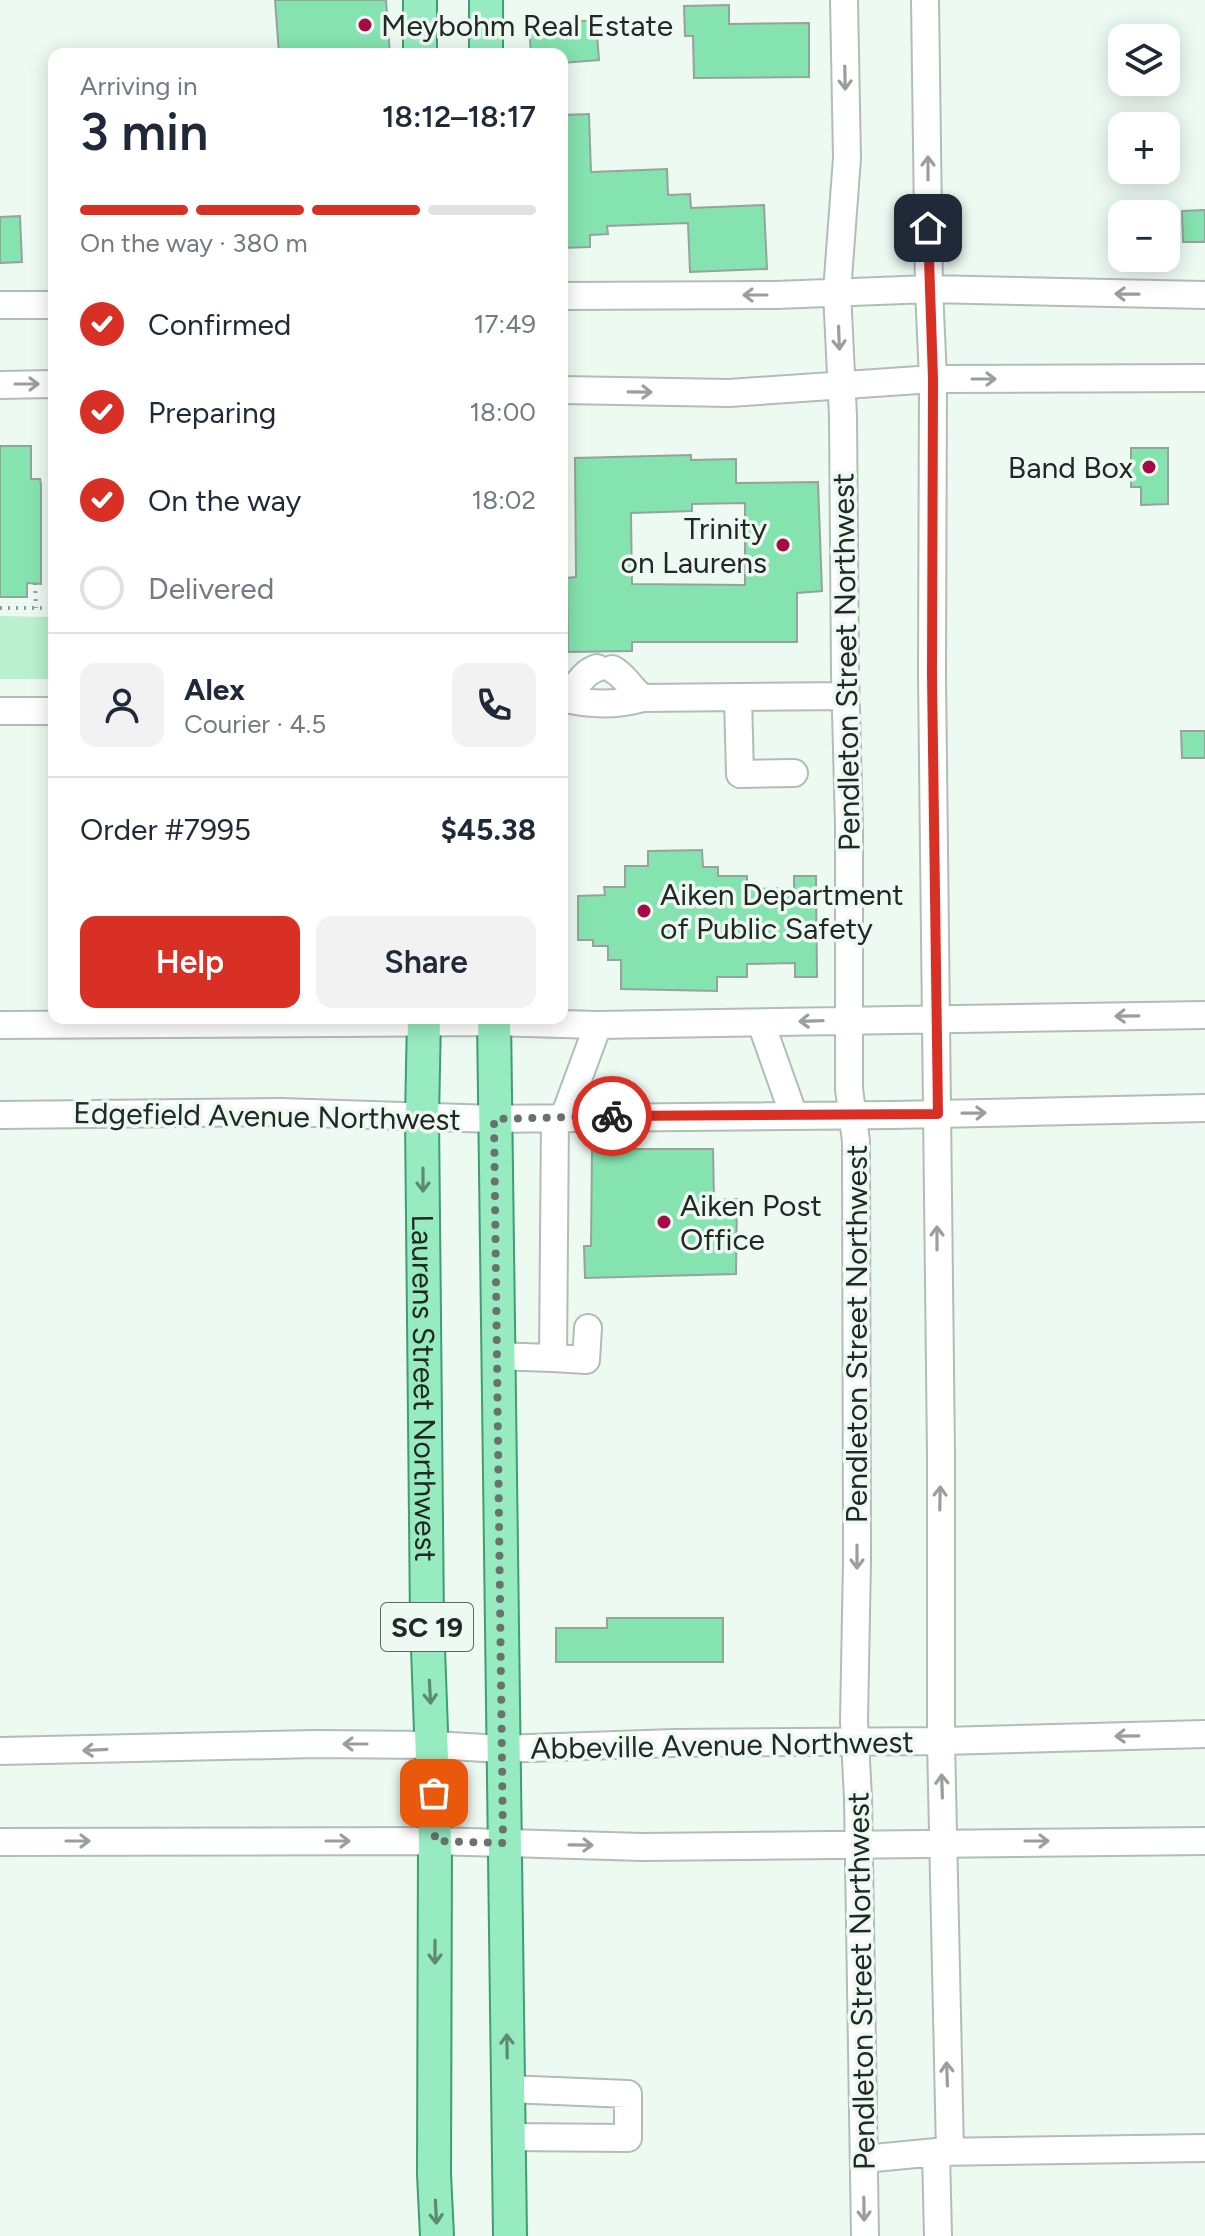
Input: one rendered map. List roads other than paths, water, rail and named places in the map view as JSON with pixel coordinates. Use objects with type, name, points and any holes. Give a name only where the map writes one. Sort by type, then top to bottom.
[{"type":"main road","points":[[420,0],[420,48]]},
{"type":"main road","points":[[486,0],[486,48]]},
{"type":"main road","name":"Laurens Street Northwest","points":[[424,1024],[422,1118],[427,1621],[435,1841],[434,2174],[437,2236]]},
{"type":"main road","name":"SC 19","points":[[494,1024],[510,2236]]},
{"type":"street","name":"Pendleton Street Northwest","points":[[844,0],[847,158],[837,292],[843,416],[849,1089],[856,1141],[855,1742],[865,2236]]},
{"type":"street","points":[[925,0],[933,379],[932,675],[941,1741],[945,1842],[943,2152],[938,2236]]},
{"type":"street","points":[[568,296],[776,295],[929,289],[1205,295]]},
{"type":"street","points":[[0,305],[48,305]]},
{"type":"street","points":[[568,390],[729,393],[933,379],[1205,378]]},
{"type":"street","points":[[0,385],[48,384]]},
{"type":"street","points":[[568,695],[584,675],[605,668],[623,674],[632,691],[643,698]]},
{"type":"street","points":[[568,700],[579,704],[624,704],[643,698],[845,696]]},
{"type":"street","points":[[738,697],[740,774],[794,773]]},
{"type":"street","points":[[0,711],[48,711]]},
{"type":"street","points":[[568,1024],[1205,1015]]},
{"type":"street","points":[[761,1023],[794,1116]]},
{"type":"street","points":[[0,1025],[106,1024]]},
{"type":"street","points":[[553,1358],[559,1117],[598,1025]]},
{"type":"street","name":"Edgefield Avenue Northwest","points":[[0,1115],[280,1112],[494,1119],[1205,1108]]},
{"type":"street","points":[[497,1356],[586,1360],[588,1328]]},
{"type":"street","name":"Abbeville Avenue Northwest","points":[[0,1751],[300,1745],[433,1745],[502,1749],[1205,1734]]},
{"type":"street","points":[[0,1842],[435,1841],[642,1847],[1205,1841]]},
{"type":"street","points":[[507,2089],[628,2094],[628,2138],[508,2137]]},
{"type":"street","points":[[864,2159],[943,2152],[1205,2148]]},
{"type":"place","name":"Meybohm Real Estate","points":[[365,25]]},
{"type":"place","name":"Band Box","points":[[1149,467]]},
{"type":"place","name":"Trinity on Laurens","points":[[783,545]]},
{"type":"place","name":"Aiken Department of Public Safety","points":[[644,911]]},
{"type":"place","name":"Aiken Post Office","points":[[664,1222]]}]
